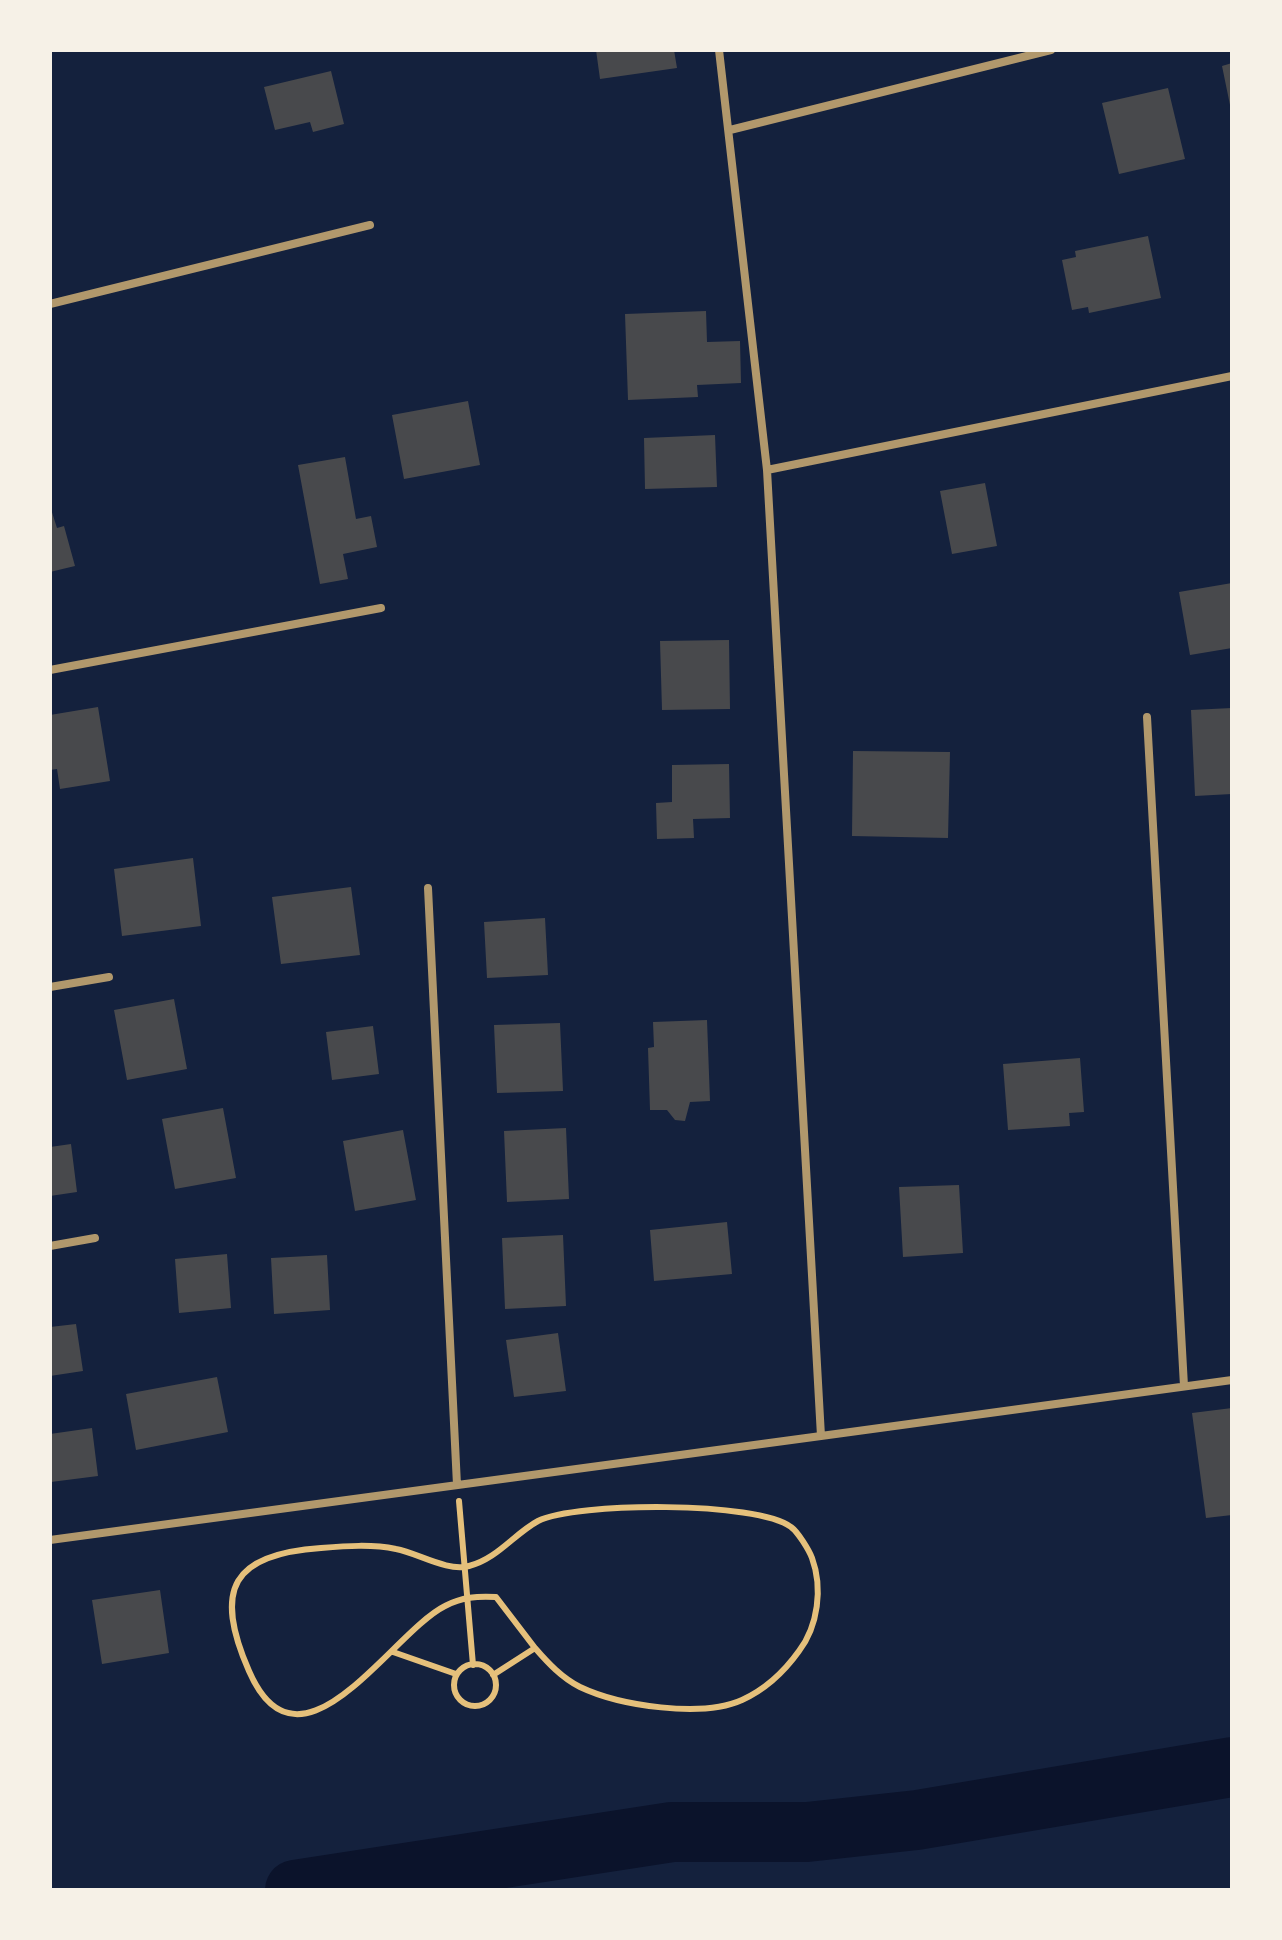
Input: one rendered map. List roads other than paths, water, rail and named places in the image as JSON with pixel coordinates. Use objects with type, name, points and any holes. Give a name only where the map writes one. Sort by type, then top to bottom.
[{"type":"lane","points":[[719,50],[767,470],[821,1436]]},
{"type":"lane","points":[[730,130],[1051,50]]},
{"type":"lane","points":[[50,304],[370,225]]},
{"type":"lane","points":[[767,470],[1232,376]]},
{"type":"lane","points":[[50,670],[380,608]]},
{"type":"lane","points":[[1148,717],[1184,1386]]},
{"type":"lane","points":[[428,888],[457,1485]]},
{"type":"lane","points":[[50,987],[109,977]]},
{"type":"lane","points":[[50,1246],[95,1238]]},
{"type":"lane","points":[[50,1540],[1232,1380]]},
{"type":"waterway","points":[[295,1890],[672,1832],[807,1832],[917,1820],[1232,1767]]}]
